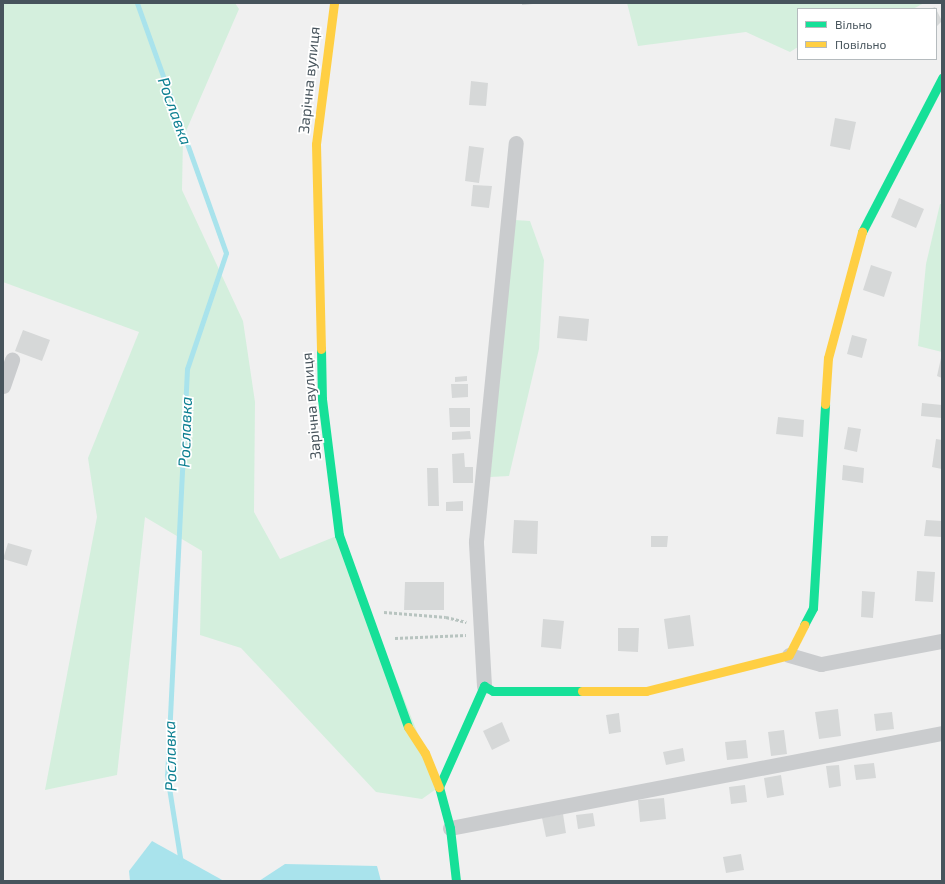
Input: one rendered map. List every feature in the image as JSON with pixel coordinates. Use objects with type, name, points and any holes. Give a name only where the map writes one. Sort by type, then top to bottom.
[{"type":"street","name":"Зарічна вулиця","points":[[334,3],[316,144],[322,399],[340,534],[404,720],[425,753],[439,787],[450,828],[456,881]]},
{"type":"street","points":[[789,655],[813,608],[828,358],[862,231],[942,78]]},
{"type":"street","points":[[439,787],[484,686],[476,541],[516,143]]},
{"type":"street","points":[[3,386],[12,360]]},
{"type":"street","points":[[484,686],[493,691],[646,691],[789,655],[821,664],[942,641]]},
{"type":"street","points":[[450,828],[942,733]]},
{"type":"path","points":[[366,611],[446,617],[480,630]]},
{"type":"path","points":[[376,639],[480,630]]},
{"type":"green space","points":[[3,3],[235,3],[239,9],[183,138],[182,190],[243,321],[255,402],[254,512],[280,559],[339,535],[439,787],[422,799],[376,792],[241,648],[200,635],[202,551],[145,517],[117,775],[45,790],[97,517],[88,458],[139,332],[3,282]]},
{"type":"green space","points":[[627,3],[924,3],[915,8],[797,8],[797,48],[790,52],[746,32],[638,46]]},
{"type":"green space","points":[[940,204],[942,204],[942,352],[918,346],[926,264]]},
{"type":"green space","points":[[515,220],[530,221],[544,260],[539,349],[509,476],[490,477]]},
{"type":"water","points":[[152,841],[224,881],[130,881],[129,871]]},
{"type":"water","points":[[285,864],[377,866],[381,881],[259,881]]},
{"type":"building","points":[[522,3],[533,3],[533,4],[522,5]]},
{"type":"building","points":[[937,11],[942,21],[937,26]]},
{"type":"building","points":[[471,81],[488,83],[486,106],[469,105]]},
{"type":"building","points":[[835,118],[856,122],[850,150],[830,146]]},
{"type":"building","points":[[469,146],[484,148],[479,183],[465,181]]},
{"type":"building","points":[[473,185],[492,186],[489,208],[471,206]]},
{"type":"building","points":[[899,198],[924,209],[916,228],[891,217]]},
{"type":"building","points":[[871,265],[892,272],[884,297],[863,290]]},
{"type":"building","points":[[559,316],[589,319],[587,341],[557,338]]},
{"type":"building","points":[[23,330],[50,340],[42,361],[15,351]]},
{"type":"building","points":[[852,335],[867,339],[862,358],[847,354]]},
{"type":"building","points":[[942,358],[942,378],[937,376]]},
{"type":"building","points":[[467,376],[467,381],[455,382],[455,377]]},
{"type":"building","points":[[451,384],[468,384],[468,397],[452,398]]},
{"type":"building","points":[[922,403],[942,405],[942,418],[921,416]]},
{"type":"building","points":[[449,408],[470,408],[470,427],[450,427]]},
{"type":"building","points":[[778,417],[804,420],[803,437],[776,434]]},
{"type":"building","points":[[848,427],[861,429],[857,452],[844,449]]},
{"type":"building","points":[[470,431],[471,439],[452,440],[452,432]]},
{"type":"building","points":[[936,439],[942,440],[942,469],[932,467]]},
{"type":"building","points":[[464,453],[465,467],[473,467],[473,483],[453,483],[452,454]]},
{"type":"building","points":[[843,465],[864,468],[863,483],[842,480]]},
{"type":"building","points":[[427,468],[438,468],[439,506],[428,506]]},
{"type":"building","points":[[463,501],[463,511],[446,511],[446,502]]},
{"type":"building","points":[[514,520],[538,521],[537,554],[512,553]]},
{"type":"building","points":[[926,520],[942,521],[942,537],[924,536]]},
{"type":"building","points":[[651,536],[668,536],[667,547],[651,547]]},
{"type":"building","points":[[8,543],[32,550],[27,566],[3,559]]},
{"type":"building","points":[[917,571],[935,572],[933,602],[915,601]]},
{"type":"building","points":[[405,582],[444,582],[444,610],[404,610]]},
{"type":"building","points":[[862,591],[875,592],[873,618],[861,617]]},
{"type":"building","points":[[690,615],[694,646],[668,649],[664,619]]},
{"type":"building","points":[[543,619],[564,621],[561,649],[541,647]]},
{"type":"building","points":[[618,628],[639,628],[638,652],[618,651]]},
{"type":"building","points":[[838,709],[841,736],[819,739],[815,712]]},
{"type":"building","points":[[892,712],[894,729],[876,731],[874,714]]},
{"type":"building","points":[[619,713],[621,732],[609,734],[606,715]]},
{"type":"building","points":[[502,722],[510,741],[492,750],[483,731]]},
{"type":"building","points":[[784,730],[787,754],[771,756],[768,732]]},
{"type":"building","points":[[746,740],[748,758],[727,760],[725,742]]},
{"type":"building","points":[[683,748],[685,761],[666,765],[663,752]]},
{"type":"building","points":[[874,763],[876,778],[856,780],[854,765]]},
{"type":"building","points":[[839,765],[841,786],[829,788],[826,766]]},
{"type":"building","points":[[781,775],[784,795],[767,798],[764,778]]},
{"type":"building","points":[[745,785],[747,802],[731,804],[729,787]]},
{"type":"building","points":[[664,798],[666,819],[640,822],[638,800]]},
{"type":"building","points":[[593,813],[595,826],[578,829],[576,815]]},
{"type":"building","points":[[563,814],[566,833],[546,837],[542,818]]},
{"type":"building","points":[[741,854],[744,870],[726,873],[723,857]]},
{"type":"waterway","name":"Рославка","points":[[137,3],[226,253],[187,369],[167,775],[181,863]]},
{"type":"traffic: fast","points":[[862,232],[942,78]]},
{"type":"traffic: fast","points":[[321,349],[322,399],[339,535],[408,727]]},
{"type":"traffic: fast","points":[[804,625],[813,608],[825,404]]},
{"type":"traffic: fast","points":[[456,881],[450,828],[439,787],[484,686],[493,691],[582,691]]},
{"type":"traffic: slow","points":[[321,349],[316,144],[334,3]]},
{"type":"traffic: slow","points":[[825,404],[828,358],[862,232]]},
{"type":"traffic: slow","points":[[582,691],[646,691],[789,655],[804,625]]},
{"type":"traffic: slow","points":[[408,727],[425,753],[439,787]]}]
